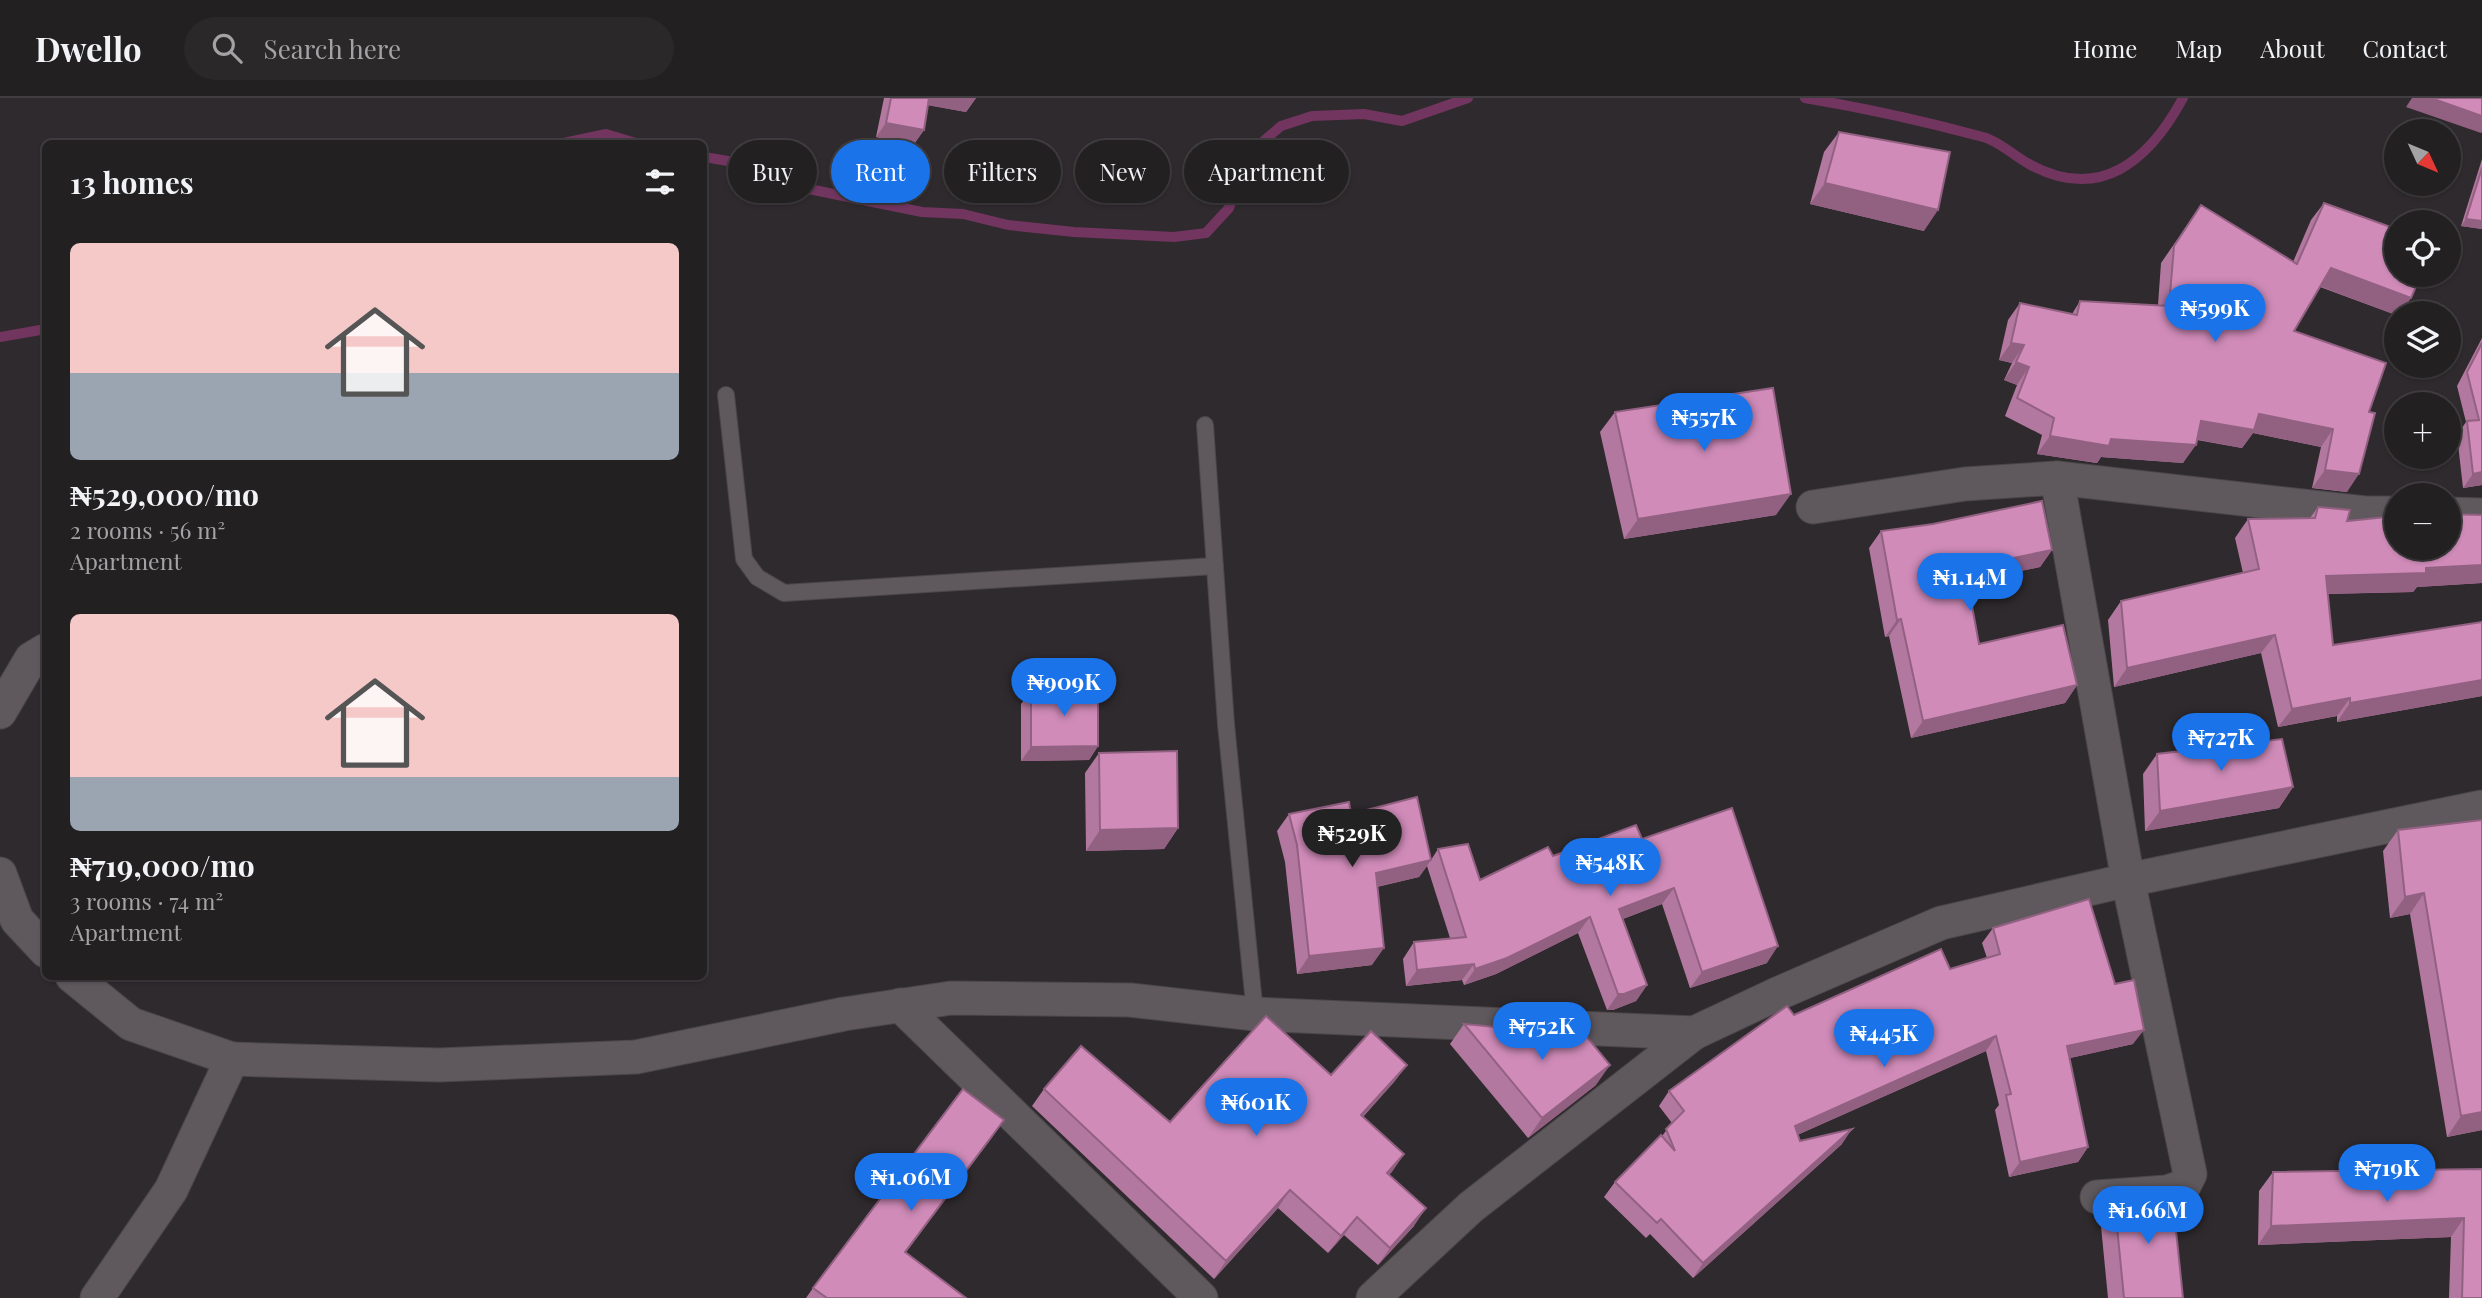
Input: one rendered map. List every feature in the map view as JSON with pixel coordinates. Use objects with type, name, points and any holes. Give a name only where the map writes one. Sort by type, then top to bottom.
[{"type":"street","points":[[2057,478],[2128,880],[2190,1174],[2184,1186],[2167,1192],[2097,1197]]},
{"type":"street","points":[[1814,507],[1965,484],[2057,478],[2384,513]]},
{"type":"street","points":[[2461,514],[2482,515]]},
{"type":"street","points":[[0,712],[31,659],[42,652]]},
{"type":"street","points":[[1373,1298],[1471,1207],[1695,1033],[1941,923],[2128,880],[2482,807]]},
{"type":"street","points":[[0,874],[17,920],[42,947]]},
{"type":"street","points":[[77,980],[131,1024],[232,1059],[439,1065],[636,1057],[900,1005],[951,998],[1130,1000],[1255,1014],[1695,1033]]},
{"type":"street","points":[[900,1005],[1201,1298]]},
{"type":"street","points":[[97,1298],[171,1191],[232,1059]]},
{"type":"lane","points":[[726,395],[744,559],[757,577],[784,593],[1215,566]]},
{"type":"lane","points":[[1205,425],[1226,724],[1255,1014]]},
{"type":"building","points":[[891,98],[929,98],[924,130],[886,123]]},
{"type":"building","points":[[2431,98],[2482,98],[2482,116]]},
{"type":"building","points":[[1839,132],[1950,152],[1938,210],[1825,183]]},
{"type":"building","points":[[2482,168],[2482,221],[2466,219]]},
{"type":"building","points":[[2324,203],[2384,225],[2384,287],[2416,287],[2411,298],[2331,268],[2294,331],[2384,362],[2369,412],[2375,413],[2359,474],[2325,470],[2333,429],[2259,414],[2254,430],[2201,421],[2196,445],[2111,439],[2109,446],[2050,436],[2054,418],[2017,398],[2029,367],[2016,362],[2024,345],[2011,343],[2020,303],[2077,315],[2080,301],[2169,306],[2174,246],[2201,205],[2297,264]]},
{"type":"building","points":[[2482,343],[2482,472],[2473,474],[2467,421],[2479,420],[2467,372]]},
{"type":"building","points":[[1773,388],[1791,494],[1638,519],[1615,412]]},
{"type":"building","points":[[2042,501],[2052,550],[1965,568],[1979,644],[2063,625],[2077,685],[1923,721],[1901,619],[1897,620],[1881,531],[1933,524]]},
{"type":"building","points":[[2318,507],[2350,510],[2347,521],[2384,517],[2384,560],[2461,560],[2461,514],[2482,515],[2482,565],[2426,568],[2426,573],[2326,576],[2333,645],[2482,622],[2482,680],[2350,703],[2350,698],[2292,709],[2275,635],[2127,668],[2121,601],[2259,569],[2248,519],[2315,518]]},
{"type":"building","points":[[1098,689],[1098,746],[1031,747],[1031,690]]},
{"type":"building","points":[[2282,739],[2293,787],[2160,811],[2157,754]]},
{"type":"building","points":[[1177,751],[1178,828],[1100,830],[1099,753]]},
{"type":"building","points":[[1417,797],[1431,860],[1376,873],[1384,948],[1309,956],[1297,845],[1289,814],[1349,802],[1351,814]]},
{"type":"building","points":[[1732,808],[1778,946],[1702,972],[1674,888],[1619,909],[1647,985],[1624,994],[1618,994],[1590,917],[1507,958],[1475,969],[1474,964],[1417,970],[1414,942],[1466,937],[1438,849],[1468,844],[1480,880],[1548,847],[1553,856],[1636,825],[1642,839]]},
{"type":"building","points":[[2482,820],[2482,1112],[2461,1116],[2424,893],[2405,897],[2398,830]]},
{"type":"building","points":[[2089,899],[2115,984],[2134,980],[2144,1030],[2067,1046],[2088,1147],[2020,1162],[2006,1095],[2011,1094],[1996,1036],[1795,1126],[1800,1141],[1852,1129],[1703,1263],[1661,1219],[1657,1223],[1615,1182],[1661,1135],[1675,1151],[1666,1129],[1684,1111],[1669,1091],[1787,1006],[1794,1015],[1941,949],[1950,969],[2000,954],[1993,928]]},
{"type":"building","points":[[1266,1016],[1331,1075],[1371,1031],[1407,1065],[1361,1115],[1404,1154],[1387,1173],[1426,1208],[1390,1248],[1357,1217],[1341,1236],[1290,1190],[1226,1261],[1044,1089],[1081,1046],[1170,1122]]},
{"type":"building","points":[[1464,1024],[1538,1031],[1555,1025],[1561,1040],[1582,1031],[1610,1065],[1542,1118]]},
{"type":"building","points":[[963,1089],[1004,1120],[905,1252],[966,1298],[827,1298],[813,1288]]},
{"type":"building","points":[[2482,1169],[2482,1298],[2462,1298],[2464,1218],[2271,1226],[2273,1172]]},
{"type":"building","points":[[2172,1192],[2183,1298],[2124,1298],[2114,1196]]},
{"type":"waterway","points":[[707,158],[728,161],[799,187],[922,212],[963,214],[1008,225],[1074,232],[1174,237],[1206,233],[1229,208],[1240,179],[1259,145],[1281,126],[1312,116],[1364,114],[1402,121],[1468,98]]},
{"type":"waterway","points":[[1805,98],[1894,115],[1983,137],[2029,164],[2055,175],[2078,179],[2100,177],[2120,169],[2138,157],[2170,121],[2183,98]]},
{"type":"waterway","points":[[578,140],[606,134],[626,140]]},
{"type":"waterway","points":[[0,337],[42,330]]}]
